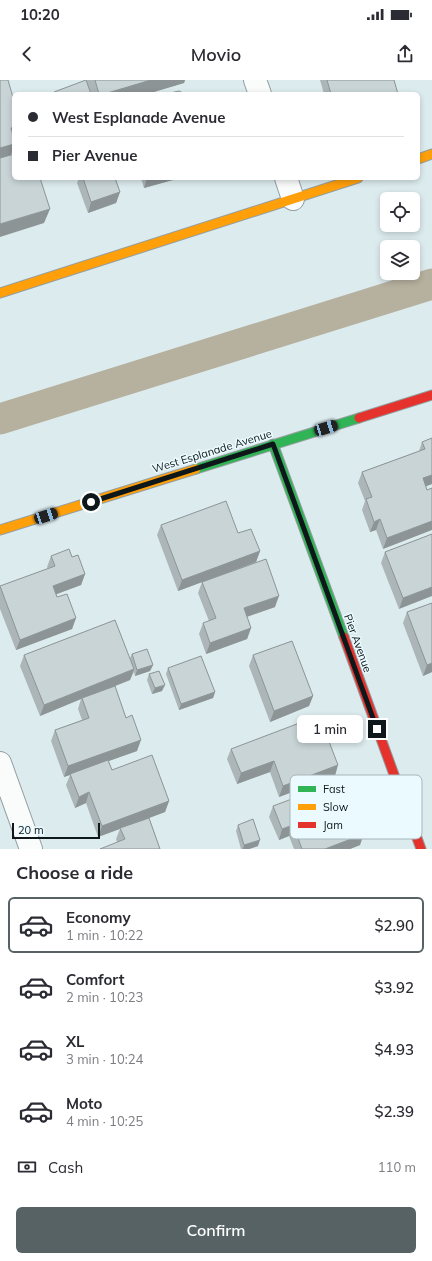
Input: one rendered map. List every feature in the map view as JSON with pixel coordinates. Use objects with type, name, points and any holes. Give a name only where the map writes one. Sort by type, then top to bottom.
[{"type":"main road","points":[[420,158],[432,154]]},
{"type":"main road","points":[[0,293],[352,180]]},
{"type":"main road","name":"West Esplanade Avenue","points":[[0,530],[432,395]]},
{"type":"main road","name":"Pier Avenue","points":[[273,444],[394,775]]},
{"type":"main road","name":"Pier Avenue","points":[[417,839],[421,849]]},
{"type":"street","points":[[255,80],[259,92]]},
{"type":"street","points":[[287,180],[292,199]]},
{"type":"street","points":[[0,763],[31,849]]},
{"type":"building","points":[[0,80],[8,80],[12,94],[12,145],[0,148]]},
{"type":"building","points":[[86,80],[90,92],[54,92]]},
{"type":"building","points":[[95,80],[151,80],[111,92],[98,92]]},
{"type":"building","points":[[327,80],[394,80],[397,92],[330,92]]},
{"type":"building","points":[[12,155],[12,180],[41,180],[50,209],[0,224],[0,158]]},
{"type":"building","points":[[84,180],[116,180],[120,192],[91,202]]},
{"type":"building","points":[[432,438],[432,475],[423,478],[427,490],[432,488],[432,521],[387,538],[380,519],[374,522],[366,499],[372,497],[362,472],[425,449],[422,442]]},
{"type":"building","points":[[226,501],[238,533],[251,529],[260,551],[182,580],[161,525]]},
{"type":"building","points":[[432,534],[432,587],[403,598],[385,552]]},
{"type":"building","points":[[69,549],[72,557],[78,555],[85,574],[53,586],[57,597],[67,594],[76,618],[20,640],[0,586],[55,566],[51,556]]},
{"type":"building","points":[[266,559],[279,596],[244,608],[251,628],[210,643],[203,623],[216,618],[202,582]]},
{"type":"building","points":[[432,603],[432,663],[427,665],[407,612]]},
{"type":"building","points":[[115,620],[134,669],[44,705],[24,655]]},
{"type":"building","points":[[292,641],[313,696],[274,711],[253,655]]},
{"type":"building","points":[[147,649],[153,665],[137,670],[132,654]]},
{"type":"building","points":[[201,656],[215,692],[181,704],[168,668]]},
{"type":"building","points":[[159,671],[165,685],[155,688],[149,674]]},
{"type":"building","points":[[115,686],[126,718],[132,715],[141,740],[68,766],[55,730],[89,718],[82,698]]},
{"type":"building","points":[[310,719],[318,742],[328,739],[338,765],[312,775],[290,775],[290,783],[283,786],[274,761],[241,773],[231,749]]},
{"type":"building","points":[[152,755],[169,801],[102,826],[89,792],[79,797],[70,774],[108,760],[112,770]]},
{"type":"building","points":[[290,800],[290,826],[282,829],[273,806]]},
{"type":"building","points":[[149,818],[160,849],[100,849],[125,839],[120,828]]},
{"type":"building","points":[[253,819],[260,840],[244,845],[238,825]]},
{"type":"building","points":[[298,839],[351,839],[325,849],[302,849]]},
{"type":"waterway","points":[[0,419],[432,284]]},
{"type":"traffic: fast","points":[[196,469],[359,418]]},
{"type":"traffic: fast","points":[[273,444],[344,637]]},
{"type":"traffic: slow","points":[[420,158],[432,154]]},
{"type":"traffic: slow","points":[[0,293],[352,180]]},
{"type":"traffic: slow","points":[[0,530],[196,469]]},
{"type":"traffic: jam","points":[[359,418],[432,395]]},
{"type":"traffic: jam","points":[[344,637],[394,775]]},
{"type":"traffic: jam","points":[[417,839],[421,849]]},
{"type":"route","points":[[91,502],[273,444],[377,729]]}]
